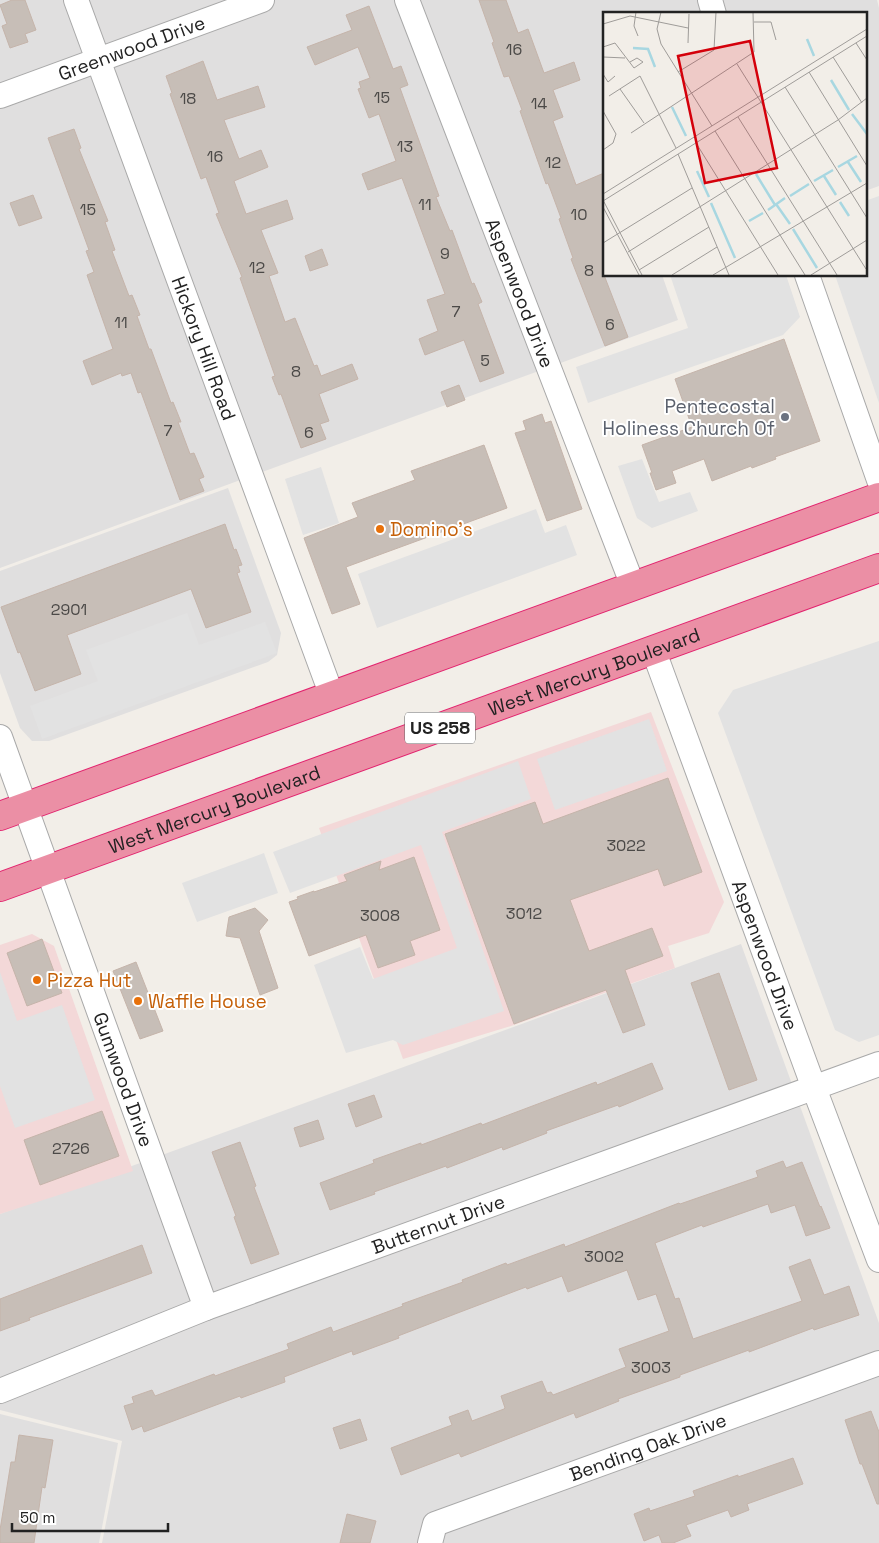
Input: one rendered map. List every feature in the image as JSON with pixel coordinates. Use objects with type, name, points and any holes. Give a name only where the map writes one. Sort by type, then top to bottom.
[{"type":"highway","points":[[0,816],[879,497]]},
{"type":"highway","name":"West Mercury Boulevard","points":[[0,887],[879,568]]},
{"type":"street","name":"Hickory Hill Road","points":[[76,0],[332,696]]},
{"type":"street","name":"Greenwood Drive","points":[[0,96],[262,0]]},
{"type":"street","name":"Aspenwood Drive","points":[[407,0],[633,586]]},
{"type":"street","points":[[807,276],[879,480]]},
{"type":"street","name":"Aspenwood Drive","points":[[654,649],[814,1088],[879,1260]]},
{"type":"street","name":"Gumwood Drive","points":[[0,736],[206,1308]]},
{"type":"street","name":"Butternut Drive","points":[[0,1391],[206,1308],[879,1064]]},
{"type":"street","name":"Bending Oak Drive","points":[[430,1543],[435,1524],[879,1363]]},
{"type":"shaded area","points":[[0,0],[877,0],[879,8],[879,186],[866,191],[866,12],[603,12],[603,276],[662,276],[678,320],[0,568]]},
{"type":"shaded area","points":[[879,196],[879,403],[835,276],[866,276],[866,201]]},
{"type":"shaded area","points":[[670,276],[786,276],[800,317],[783,335],[588,403],[576,367],[688,328]]},
{"type":"shaded area","points":[[642,459],[659,502],[690,492],[698,511],[652,528],[637,518],[618,466]]},
{"type":"shaded area","points":[[321,467],[339,523],[303,535],[285,479]]},
{"type":"shaded area","points":[[228,488],[281,633],[277,655],[268,662],[49,741],[32,741],[20,728],[0,673],[0,571]]},
{"type":"shaded area","points":[[536,509],[545,533],[566,525],[577,555],[377,628],[358,574]]},
{"type":"shaded area","points":[[187,613],[199,645],[265,622],[277,653],[42,739],[30,706],[98,681],[86,650]]},
{"type":"shaded area","points":[[879,641],[879,1035],[859,1042],[835,1030],[718,713],[733,690]]},
{"type":"shaded area","points":[[651,712],[724,902],[709,933],[668,946],[675,968],[511,1026],[403,1059],[319,828]]},
{"type":"shaded area","points":[[649,719],[667,771],[555,810],[537,759]]},
{"type":"shaded area","points":[[518,761],[531,799],[442,832],[504,1011],[403,1045],[393,1040],[346,1053],[314,965],[360,947],[373,979],[457,948],[421,845],[290,893],[273,852]]},
{"type":"shaded area","points":[[264,853],[278,893],[197,922],[182,883]]},
{"type":"shaded area","points":[[32,934],[54,946],[133,1171],[0,1214],[0,945]]},
{"type":"shaded area","points":[[741,944],[879,1323],[879,1543],[102,1543],[122,1441],[0,1410],[0,1214]]},
{"type":"shaded area","points":[[0,972],[17,1021],[62,1005],[95,1100],[15,1128],[0,1086]]},
{"type":"shaded area","points":[[0,1414],[118,1443],[99,1543],[0,1543]]},
{"type":"building","points":[[12,0],[25,0],[36,30],[25,34],[28,42],[10,48],[2,26],[7,24],[0,5]]},
{"type":"building","points":[[479,0],[506,0],[518,33],[528,29],[544,73],[574,62],[580,80],[553,90],[563,117],[553,121],[576,185],[603,173],[603,276],[628,337],[605,346],[571,259],[573,258],[559,219],[561,218],[548,183],[546,184],[520,111],[522,110],[509,76],[504,77],[492,43],[494,42]]},
{"type":"building","points":[[369,6],[393,69],[401,66],[408,85],[400,88],[439,196],[436,197],[450,231],[452,230],[472,284],[474,283],[482,302],[478,304],[504,373],[480,382],[464,340],[425,355],[419,339],[438,331],[427,300],[445,294],[402,178],[368,190],[362,174],[396,161],[379,114],[369,118],[358,89],[361,88],[359,82],[370,78],[358,47],[315,65],[307,47],[352,30],[346,15]]},
{"type":"building","points":[[203,61],[217,100],[258,86],[265,107],[224,120],[239,159],[261,150],[268,167],[234,181],[246,214],[287,200],[293,219],[261,230],[278,273],[269,276],[285,322],[295,318],[314,366],[317,365],[321,376],[352,364],[358,379],[319,394],[329,421],[320,424],[326,439],[301,448],[281,394],[279,395],[272,377],[275,376],[240,278],[242,277],[216,214],[219,213],[206,177],[201,179],[170,94],[172,93],[166,76]]},
{"type":"building","points":[[74,129],[81,148],[79,149],[108,221],[105,222],[115,250],[112,251],[129,296],[132,295],[140,315],[137,316],[171,403],[173,402],[181,422],[178,422],[190,454],[194,453],[204,477],[199,479],[204,491],[180,500],[141,392],[138,393],[131,373],[122,376],[121,373],[92,385],[83,361],[113,349],[87,275],[94,272],[86,251],[89,250],[48,138]]},
{"type":"building","points":[[33,195],[42,218],[19,226],[10,203]]},
{"type":"building","points":[[322,249],[328,265],[310,271],[305,256]]},
{"type":"building","name":"Pentecostal Holiness Church Of","points":[[784,339],[820,441],[775,457],[776,459],[752,468],[751,466],[712,481],[704,459],[672,471],[676,483],[656,490],[642,445],[692,427],[675,379]]},
{"type":"building","points":[[459,385],[465,400],[447,407],[441,392]]},
{"type":"building","points":[[542,414],[545,423],[551,421],[582,509],[547,521],[515,433],[526,430],[523,421]]},
{"type":"building","points":[[484,445],[507,508],[346,567],[360,604],[332,614],[304,538],[358,517],[352,503],[415,480],[411,471]]},
{"type":"building","points":[[225,524],[234,550],[236,549],[242,565],[238,566],[240,572],[237,573],[251,612],[206,628],[191,589],[67,635],[81,674],[35,691],[20,652],[18,653],[1,607]]},
{"type":"building","points":[[668,778],[702,872],[664,886],[658,869],[570,900],[589,951],[652,928],[663,956],[625,970],[645,1025],[623,1033],[606,990],[514,1024],[445,834],[535,802],[543,824]]},
{"type":"building","points":[[414,857],[440,930],[410,941],[415,955],[378,968],[366,935],[309,956],[289,902],[298,899],[297,897],[347,881],[344,875],[381,861],[379,870]]},
{"type":"building","points":[[255,908],[268,920],[259,931],[278,988],[260,995],[240,938],[226,936],[229,917]]},
{"type":"building","name":"Pizza Hut","points":[[42,939],[62,993],[27,1006],[7,953]]},
{"type":"building","name":"Waffle House","points":[[136,962],[163,1031],[140,1039],[113,971]]},
{"type":"building","points":[[719,973],[757,1080],[729,1090],[691,983]]},
{"type":"building","points":[[652,1063],[663,1089],[619,1107],[618,1105],[546,1131],[547,1133],[503,1150],[502,1147],[447,1168],[446,1166],[330,1210],[320,1183],[374,1163],[373,1160],[481,1123],[482,1125],[596,1082],[597,1085]]},
{"type":"building","points":[[374,1095],[382,1117],[356,1127],[348,1104]]},
{"type":"building","points":[[102,1111],[119,1156],[40,1185],[24,1140]]},
{"type":"building","points":[[318,1120],[324,1139],[300,1147],[294,1128]]},
{"type":"building","points":[[240,1142],[256,1186],[254,1187],[279,1254],[251,1264],[234,1217],[236,1216],[212,1152]]},
{"type":"building","points":[[783,1161],[786,1168],[802,1162],[830,1228],[806,1236],[795,1205],[771,1213],[768,1204],[703,1227],[702,1225],[655,1243],[675,1299],[679,1298],[693,1339],[802,1301],[789,1267],[810,1259],[824,1295],[849,1286],[859,1315],[814,1330],[813,1328],[680,1375],[680,1377],[618,1399],[619,1401],[576,1418],[574,1413],[461,1457],[459,1453],[401,1475],[391,1448],[452,1425],[449,1417],[468,1410],[472,1421],[504,1409],[501,1396],[542,1381],[547,1393],[551,1392],[553,1395],[626,1367],[619,1349],[669,1331],[656,1294],[638,1300],[627,1270],[568,1292],[562,1276],[527,1289],[526,1287],[353,1355],[352,1351],[284,1377],[285,1382],[241,1398],[240,1396],[144,1432],[142,1426],[132,1430],[124,1406],[134,1403],[132,1397],[152,1390],[155,1396],[214,1374],[215,1376],[289,1349],[287,1344],[331,1327],[333,1332],[403,1306],[402,1304],[463,1282],[462,1280],[506,1263],[507,1265],[564,1244],[565,1247],[679,1203],[758,1177],[756,1171]]},
{"type":"building","points":[[142,1245],[152,1273],[29,1318],[30,1320],[0,1331],[0,1299]]},
{"type":"building","points":[[871,1411],[879,1432],[879,1504],[877,1504],[862,1464],[860,1464],[845,1420]]},
{"type":"building","points":[[360,1419],[367,1440],[340,1449],[333,1428]]},
{"type":"building","points":[[19,1435],[53,1440],[45,1488],[42,1487],[34,1543],[0,1543],[0,1530],[11,1462],[15,1462]]},
{"type":"building","points":[[793,1458],[803,1484],[747,1504],[749,1510],[731,1517],[728,1510],[686,1525],[691,1536],[673,1543],[662,1543],[659,1535],[644,1541],[634,1514],[649,1508],[650,1511],[695,1496],[693,1491]]},
{"type":"building","points":[[347,1514],[376,1521],[370,1543],[340,1543]]},
{"type":"place","name":"Pentecostal Holiness Church Of","points":[[785,417]]},
{"type":"place","name":"Domino's","points":[[380,529]]},
{"type":"place","name":"Pizza Hut","points":[[37,980]]},
{"type":"place","name":"Waffle House","points":[[138,1001]]}]
